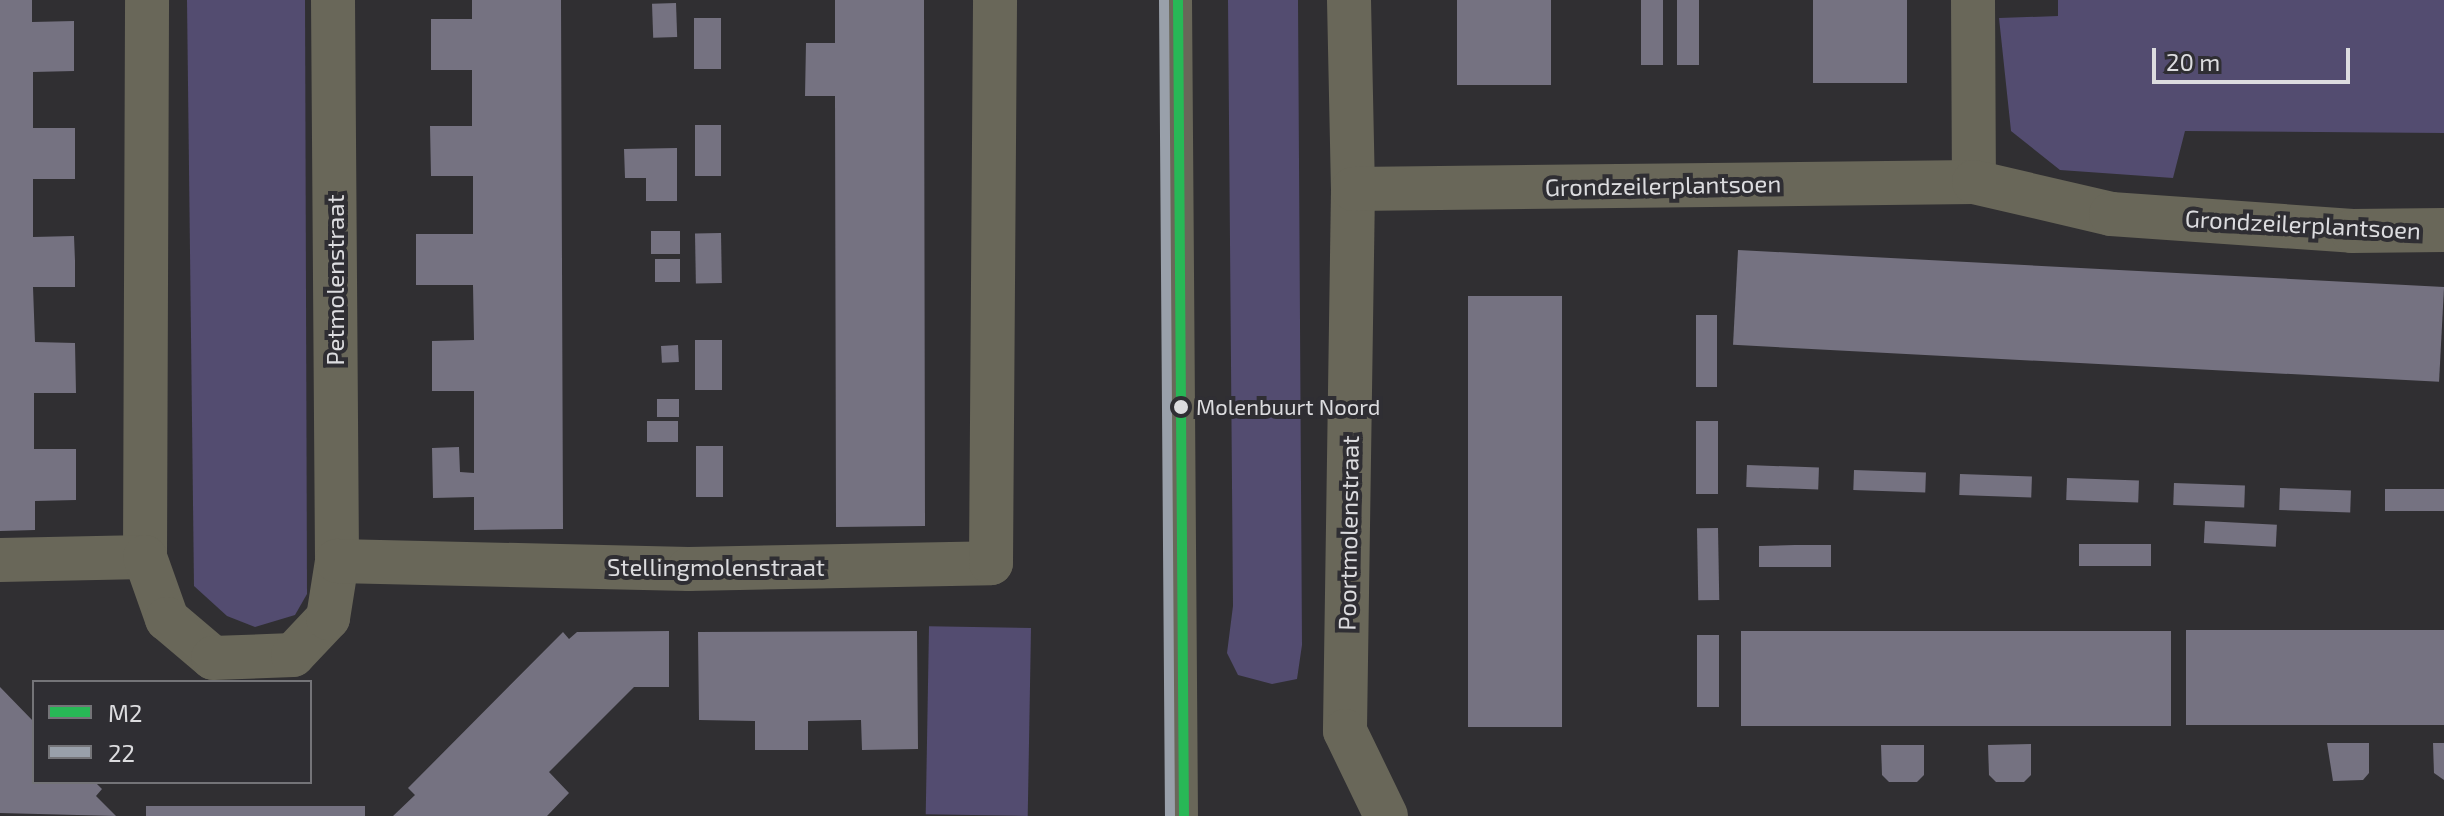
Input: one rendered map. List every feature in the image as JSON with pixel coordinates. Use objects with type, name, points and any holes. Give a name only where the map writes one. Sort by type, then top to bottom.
[{"type":"street","points":[[147,0],[145,557],[167,619],[213,658],[293,655],[328,618],[337,561]]},
{"type":"street","name":"Petmolenstraat","points":[[333,0],[337,561]]},
{"type":"street","name":"Stellingmolenstraat","points":[[337,561],[689,569],[991,563],[995,0]]},
{"type":"street","name":"Poortmolenstraat","points":[[1349,0],[1353,189],[1345,731],[1386,816]]},
{"type":"street","points":[[1973,0],[1974,182]]},
{"type":"street","name":"Grondzeilerplantsoen","points":[[1353,189],[1974,182],[2111,214],[2352,231],[2444,230]]},
{"type":"street","points":[[0,560],[145,557]]},
{"type":"lane","points":[[1178,0],[1184,816]]},
{"type":"shaded area","points":[[187,0],[305,0],[307,594],[295,615],[255,627],[227,616],[194,586]]},
{"type":"shaded area","points":[[1228,0],[1298,0],[1302,645],[1297,679],[1272,684],[1238,675],[1227,653],[1233,606]]},
{"type":"shaded area","points":[[2058,0],[2444,0],[2444,133],[2185,131],[2173,178],[2060,170],[2011,131],[1999,18],[2058,16]]},
{"type":"shaded area","points":[[929,626],[1031,628],[1028,816],[926,814]]},
{"type":"building","points":[[0,0],[32,0],[32,22],[74,21],[74,71],[33,72],[33,128],[75,128],[75,179],[33,179],[33,237],[74,236],[75,287],[33,287],[35,342],[75,343],[76,393],[34,393],[34,449],[76,449],[76,500],[35,501],[35,530],[0,531]]},
{"type":"building","points":[[472,0],[561,0],[563,529],[474,530],[474,497],[433,498],[432,448],[459,447],[460,472],[474,473],[474,391],[432,391],[432,341],[474,340],[473,285],[416,285],[416,234],[473,234],[473,176],[431,176],[430,126],[472,126],[472,70],[431,70],[431,19],[472,19]]},
{"type":"building","points":[[835,0],[924,0],[925,526],[836,527],[835,96],[805,96],[806,43],[835,43]]},
{"type":"building","points":[[1457,0],[1551,0],[1551,85],[1457,85]]},
{"type":"building","points":[[1641,0],[1663,0],[1663,65],[1641,65]]},
{"type":"building","points":[[1677,0],[1699,0],[1699,65],[1677,65]]},
{"type":"building","points":[[1813,0],[1907,0],[1907,83],[1813,83]]},
{"type":"building","points":[[676,3],[677,37],[653,38],[652,4]]},
{"type":"building","points":[[694,18],[721,18],[721,69],[694,69]]},
{"type":"building","points":[[695,125],[721,125],[721,176],[695,176]]},
{"type":"building","points":[[677,148],[677,201],[646,201],[646,178],[625,178],[624,149]]},
{"type":"building","points":[[651,231],[680,231],[680,254],[651,254]]},
{"type":"building","points":[[695,233],[721,233],[722,283],[696,283]]},
{"type":"building","points":[[1738,250],[2444,287],[2439,382],[1733,345]]},
{"type":"building","points":[[655,259],[680,259],[680,282],[655,282]]},
{"type":"building","points":[[1468,296],[1562,296],[1562,727],[1468,727]]},
{"type":"building","points":[[1696,315],[1717,315],[1717,387],[1696,387]]},
{"type":"building","points":[[695,340],[722,340],[722,390],[695,390]]},
{"type":"building","points":[[678,345],[679,362],[662,363],[661,346]]},
{"type":"building","points":[[657,399],[679,399],[679,417],[657,417]]},
{"type":"building","points":[[647,421],[678,421],[678,442],[647,442]]},
{"type":"building","points":[[1696,421],[1718,421],[1718,494],[1696,494]]},
{"type":"building","points":[[696,446],[723,446],[723,497],[696,497]]},
{"type":"building","points":[[1747,465],[1819,468],[1818,489],[1746,487]]},
{"type":"building","points":[[1854,470],[1926,473],[1925,493],[1853,490]]},
{"type":"building","points":[[1960,474],[2032,477],[2031,497],[1959,495]]},
{"type":"building","points":[[2067,478],[2139,481],[2138,502],[2066,500]]},
{"type":"building","points":[[2174,483],[2245,485],[2244,507],[2173,505]]},
{"type":"building","points":[[2280,488],[2351,490],[2350,512],[2279,510]]},
{"type":"building","points":[[2385,489],[2444,489],[2444,511],[2385,511]]},
{"type":"building","points":[[2205,521],[2277,525],[2276,547],[2204,543]]},
{"type":"building","points":[[1697,528],[1718,528],[1719,600],[1698,600]]},
{"type":"building","points":[[2079,544],[2151,544],[2151,566],[2079,566]]},
{"type":"building","points":[[1831,545],[1831,567],[1759,567],[1759,546]]},
{"type":"building","points":[[2186,630],[2444,630],[2444,725],[2186,725]]},
{"type":"building","points":[[669,631],[669,687],[634,687],[549,772],[569,793],[547,816],[393,816],[415,795],[408,788],[563,632],[569,639],[577,632]]},
{"type":"building","points":[[917,631],[918,749],[862,750],[861,720],[808,721],[808,750],[755,750],[755,721],[699,720],[698,632]]},
{"type":"building","points":[[1741,631],[2171,631],[2171,726],[1741,726]]},
{"type":"building","points":[[1697,635],[1719,635],[1719,707],[1697,707]]},
{"type":"building","points":[[0,687],[32,720],[32,784],[97,784],[102,789],[96,796],[116,816],[0,813]]},
{"type":"building","points":[[2327,743],[2369,743],[2369,773],[2363,780],[2333,781]]},
{"type":"building","points":[[2433,743],[2444,743],[2444,780],[2434,773]]},
{"type":"building","points":[[2031,744],[2031,775],[2024,782],[1996,782],[1989,775],[1988,745]]},
{"type":"building","points":[[1881,745],[1924,745],[1924,775],[1917,782],[1889,782],[1882,775]]},
{"type":"building","points":[[146,806],[365,806],[365,816],[146,816]]},
{"type":"transit line","name":"22","points":[[1164,0],[1170,816]]},
{"type":"transit line","name":"M2","points":[[1178,0],[1184,816]]},
{"type":"place","name":"Molenbuurt Noord","points":[[1181,407]]}]
